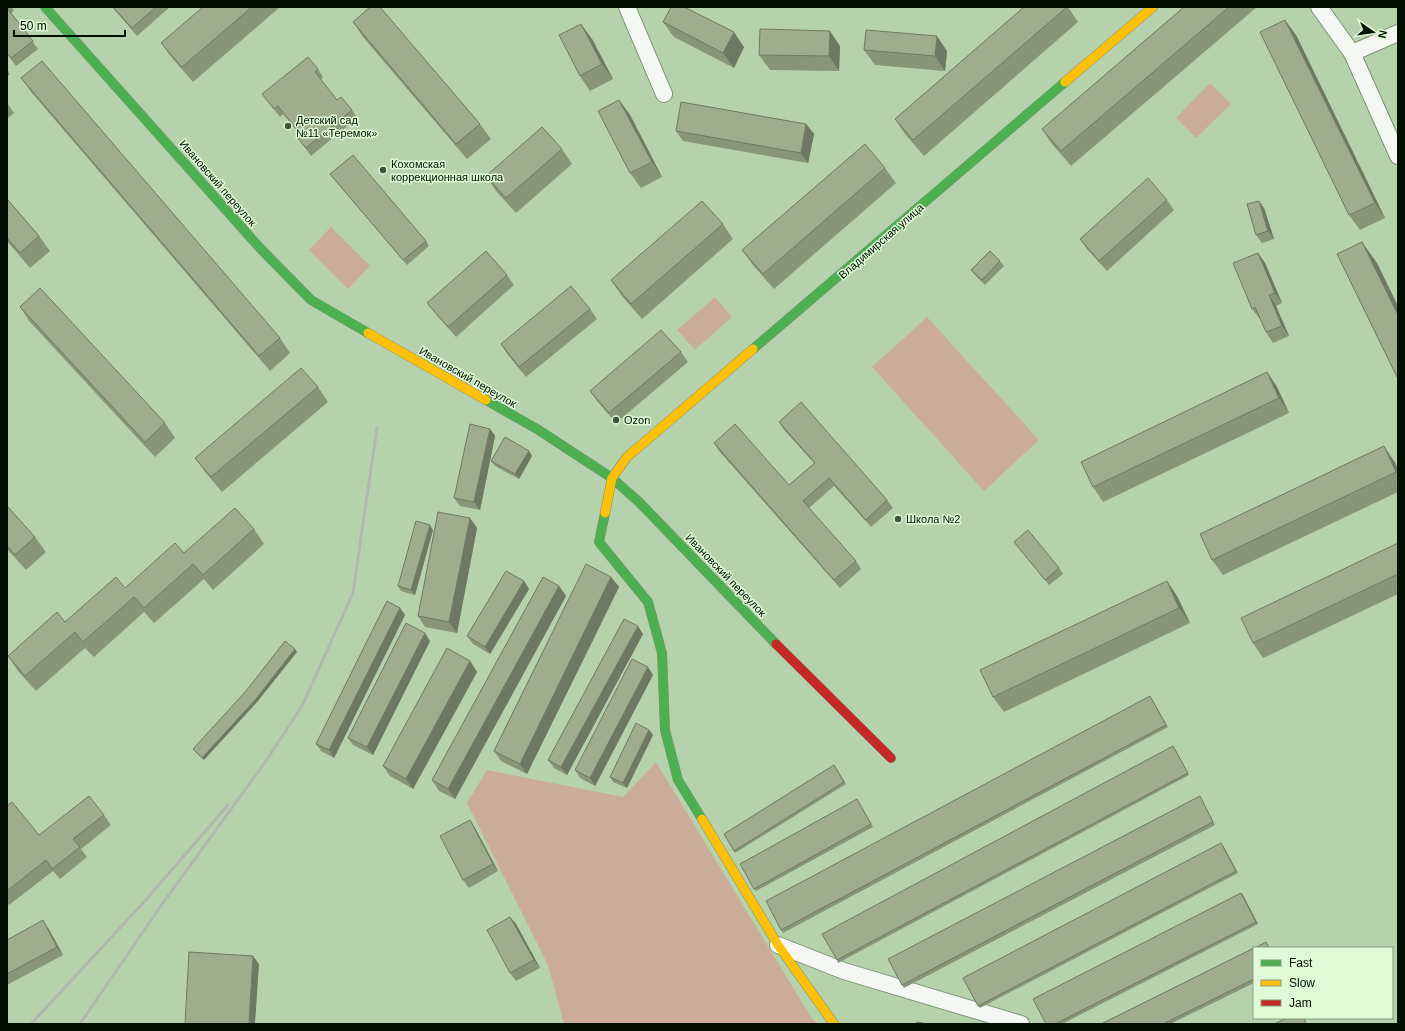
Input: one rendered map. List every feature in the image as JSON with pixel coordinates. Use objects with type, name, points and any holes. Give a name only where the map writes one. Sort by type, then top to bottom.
[{"type":"street","name":"Ивановский переулок","points":[[45,7],[259,247],[311,300],[537,430],[612,478],[639,502],[811,680],[891,758]]},
{"type":"street","points":[[627,7],[664,94]]},
{"type":"street","name":"Владимирская улица","points":[[612,478],[627,457],[1153,7]]},
{"type":"street","points":[[1319,7],[1352,53],[1398,156]]},
{"type":"street","points":[[1352,53],[1398,33]]},
{"type":"street","points":[[612,478],[599,542],[648,602],[662,653],[665,730],[678,780],[778,945],[834,1024]]},
{"type":"street","points":[[778,945],[844,971],[1021,1024]]},
{"type":"shaded area","points":[[1210,83],[1231,104],[1196,138],[1176,118]]},
{"type":"shaded area","points":[[331,227],[370,266],[348,289],[309,250]]},
{"type":"shaded area","points":[[715,297],[732,317],[695,350],[677,330]]},
{"type":"shaded area","points":[[927,317],[1039,440],[984,491],[872,367]]},
{"type":"shaded area","points":[[656,762],[811,1017],[817,1024],[564,1024],[548,965],[467,803],[487,770],[623,797]]},
{"type":"building","points":[[113,7],[156,7],[132,28]]},
{"type":"building","points":[[203,7],[252,7],[182,67],[161,43]]},
{"type":"building","points":[[370,7],[380,7],[480,124],[456,144],[353,22]]},
{"type":"building","points":[[671,7],[684,7],[734,32],[723,53],[663,22]]},
{"type":"building","points":[[1024,7],[1067,7],[913,140],[895,119]]},
{"type":"building","points":[[1184,7],[1229,7],[1061,151],[1042,129]]},
{"type":"building","points":[[7,8],[33,41],[11,58],[7,53]]},
{"type":"building","points":[[1285,20],[1375,203],[1349,215],[1260,32]]},
{"type":"building","points":[[581,24],[602,64],[580,76],[559,35]]},
{"type":"building","points":[[760,29],[830,31],[829,56],[759,55]]},
{"type":"building","points":[[866,30],[937,36],[935,56],[864,50]]},
{"type":"building","points":[[308,57],[318,69],[315,72],[337,100],[341,97],[352,110],[306,148],[296,136],[299,133],[278,106],[274,109],[262,94]]},
{"type":"building","points":[[42,61],[280,338],[259,356],[21,78]]},
{"type":"building","points":[[619,100],[652,162],[630,173],[598,111]]},
{"type":"building","points":[[681,102],[806,124],[801,153],[676,131]]},
{"type":"building","points":[[542,127],[562,149],[506,198],[486,176]]},
{"type":"building","points":[[865,144],[885,168],[763,274],[742,250]]},
{"type":"building","points":[[353,155],[426,241],[403,260],[330,174]]},
{"type":"building","points":[[1148,178],[1167,200],[1099,261],[1080,239]]},
{"type":"building","points":[[7,199],[39,236],[20,253],[7,238]]},
{"type":"building","points":[[702,201],[723,224],[631,304],[611,280]]},
{"type":"building","points":[[1259,201],[1268,231],[1256,235],[1247,204]]},
{"type":"building","points":[[1362,242],[1398,315],[1398,379],[1337,254]]},
{"type":"building","points":[[486,251],[507,275],[448,327],[427,303]]},
{"type":"building","points":[[990,251],[1000,261],[982,280],[971,270]]},
{"type":"building","points":[[1258,253],[1275,293],[1269,295],[1282,326],[1266,332],[1255,307],[1252,309],[1233,263]]},
{"type":"building","points":[[571,286],[590,309],[519,367],[501,344]]},
{"type":"building","points":[[40,288],[165,423],[145,442],[20,307]]},
{"type":"building","points":[[661,330],[681,352],[609,413],[590,391]]},
{"type":"building","points":[[301,368],[318,387],[211,477],[195,458]]},
{"type":"building","points":[[1267,372],[1279,398],[1093,487],[1081,462]]},
{"type":"building","points":[[801,402],[887,500],[866,520],[829,478],[803,501],[856,561],[834,580],[714,443],[735,424],[789,485],[815,463],[779,422]]},
{"type":"building","points":[[470,424],[490,429],[474,502],[454,498]]},
{"type":"building","points":[[505,437],[529,451],[515,474],[491,461]]},
{"type":"building","points":[[1384,446],[1396,472],[1212,560],[1200,534]]},
{"type":"building","points":[[7,506],[35,537],[15,555],[7,546]]},
{"type":"building","points":[[235,508],[254,529],[203,575],[193,564],[144,608],[134,597],[83,642],[75,632],[25,676],[8,656],[57,612],[65,622],[116,577],[125,588],[175,543],[184,553]]},
{"type":"building","points":[[438,512],[470,518],[449,622],[418,616]]},
{"type":"building","points":[[416,521],[430,525],[411,590],[398,586]]},
{"type":"building","points":[[1028,530],[1059,568],[1045,580],[1014,542]]},
{"type":"building","points":[[1398,543],[1398,574],[1253,643],[1241,618]]},
{"type":"building","points":[[586,564],[611,577],[520,764],[494,751]]},
{"type":"building","points":[[506,571],[524,581],[485,647],[467,636]]},
{"type":"building","points":[[543,577],[559,586],[448,789],[432,780]]},
{"type":"building","points":[[1167,581],[1179,608],[993,697],[980,670]]},
{"type":"building","points":[[387,601],[400,608],[329,750],[316,744]]},
{"type":"building","points":[[624,619],[638,626],[561,767],[548,760]]},
{"type":"building","points":[[406,623],[425,633],[367,747],[348,738]]},
{"type":"building","points":[[285,641],[295,649],[256,699],[202,758],[193,749],[246,691]]},
{"type":"building","points":[[447,648],[470,661],[406,779],[383,766]]},
{"type":"building","points":[[632,659],[648,667],[590,778],[575,770]]},
{"type":"building","points":[[1150,696],[1166,725],[781,930],[766,901]]},
{"type":"building","points":[[636,723],[649,730],[623,783],[610,777]]},
{"type":"building","points":[[1173,746],[1188,773],[837,960],[822,934]]},
{"type":"building","points":[[834,765],[844,782],[734,851],[724,834]]},
{"type":"building","points":[[89,796],[104,815],[73,839],[80,847],[52,869],[46,860],[7,891],[7,806],[12,802],[39,835]]},
{"type":"building","points":[[1200,796],[1213,822],[902,985],[888,959]]},
{"type":"building","points":[[857,799],[871,824],[754,889],[740,864]]},
{"type":"building","points":[[470,820],[493,864],[463,880],[440,836]]},
{"type":"building","points":[[1221,843],[1236,871],[978,1006],[963,978]]},
{"type":"building","points":[[1241,893],[1256,922],[1055,1024],[1046,1024],[1033,999]]},
{"type":"building","points":[[510,917],[534,960],[510,973],[487,930]]},
{"type":"building","points":[[43,920],[57,947],[7,974],[7,940]]},
{"type":"building","points":[[1266,942],[1268,947],[1257,947]]},
{"type":"building","points":[[1253,948],[1253,979],[1163,1024],[1101,1024]]},
{"type":"building","points":[[189,952],[253,956],[249,1024],[185,1024]]},
{"type":"building","points":[[1285,1019],[1304,1019],[1306,1024],[1274,1024]]},
{"type":"building","points":[[917,1022],[928,1024],[916,1024]]},
{"type":"railway","points":[[80,1024],[160,907],[266,761],[303,704],[353,593],[377,428]]},
{"type":"railway","points":[[31,1024],[144,902],[228,805]]},
{"type":"traffic: fast","points":[[45,7],[259,247],[311,300],[368,333]]},
{"type":"traffic: fast","points":[[753,349],[1065,82]]},
{"type":"traffic: fast","points":[[486,400],[537,429],[612,478],[639,502],[776,644]]},
{"type":"traffic: fast","points":[[605,513],[599,542],[648,602],[662,653],[665,730],[678,780],[702,819]]},
{"type":"traffic: slow","points":[[1065,82],[1153,7]]},
{"type":"traffic: slow","points":[[368,333],[486,400]]},
{"type":"traffic: slow","points":[[605,513],[612,478],[627,457],[753,349]]},
{"type":"traffic: slow","points":[[702,819],[778,945],[834,1024]]},
{"type":"traffic: jam","points":[[776,644],[891,758]]},
{"type":"place","name":"Детский сад №11 «Теремок»","points":[[288,126]]},
{"type":"place","name":"Кохомская коррекционная школа","points":[[383,170]]},
{"type":"place","name":"Ozon","points":[[616,420]]},
{"type":"place","name":"Школа №2","points":[[898,519]]}]
